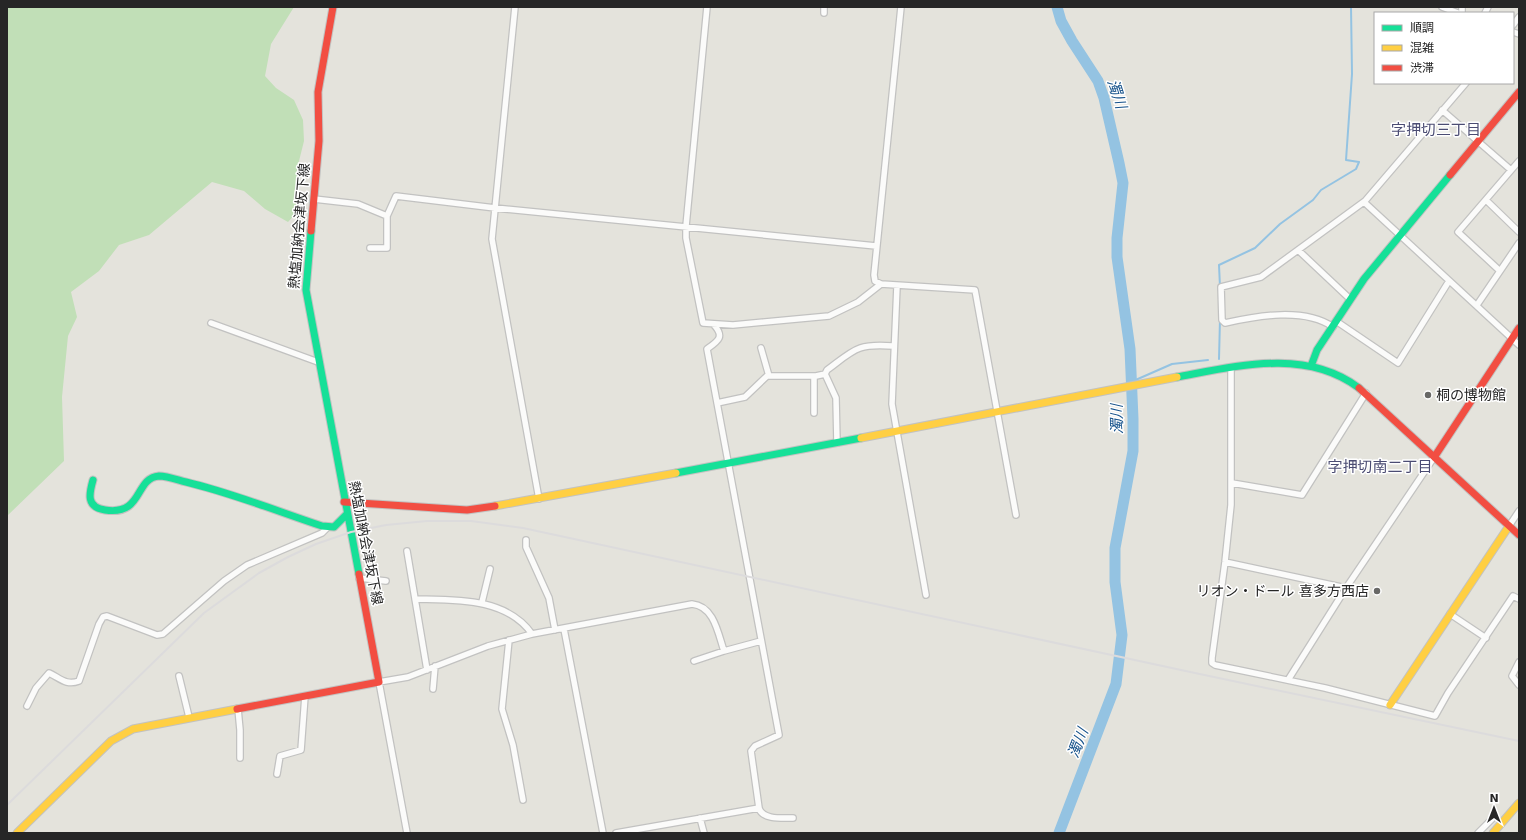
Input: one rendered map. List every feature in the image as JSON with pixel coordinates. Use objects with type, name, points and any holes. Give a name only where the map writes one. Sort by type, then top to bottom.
[{"type":"street","name":"熱塩加納会津坂下線","points":[[333,7],[318,92],[319,141],[306,272],[306,290],[344,502],[379,682]]},
{"type":"street","points":[[515,7],[492,239],[539,499]]},
{"type":"street","points":[[707,7],[686,226],[686,238],[700,316],[703,323],[714,325],[770,323],[829,316],[858,302],[881,284]]},
{"type":"street","points":[[901,7],[876,246],[875,281],[881,284],[897,286],[974,290],[1016,515]]},
{"type":"street","points":[[1442,7],[1455,12]]},
{"type":"street","points":[[1449,281],[1398,363],[1335,324],[1311,318],[1282,315],[1254,317],[1225,323],[1222,320],[1222,287],[1261,277],[1364,202],[1465,84]]},
{"type":"street","points":[[1311,366],[1317,350],[1350,299],[1380,258],[1478,143],[1519,92]]},
{"type":"street","points":[[1442,110],[1478,143],[1511,170]]},
{"type":"street","points":[[1500,271],[1458,232],[1519,161]]},
{"type":"street","points":[[370,248],[387,248],[387,216],[396,196],[495,208],[876,246]]},
{"type":"street","points":[[314,199],[358,204],[387,216]]},
{"type":"street","points":[[1486,200],[1519,232]]},
{"type":"street","points":[[1364,202],[1519,345]]},
{"type":"street","points":[[1477,305],[1519,243]]},
{"type":"street","points":[[1298,250],[1350,299]]},
{"type":"street","points":[[897,286],[893,346],[892,398],[926,595]]},
{"type":"street","points":[[211,323],[318,362]]},
{"type":"street","points":[[714,325],[719,330],[720,337],[717,342],[707,349],[779,735],[755,746],[751,751],[759,808],[761,814],[766,816],[793,818]]},
{"type":"street","points":[[1288,680],[1346,588],[1519,328]]},
{"type":"street","points":[[717,403],[745,397],[764,378],[769,376],[814,376],[825,374],[827,370],[856,348],[864,346],[893,346]]},
{"type":"street","points":[[761,348],[769,376]]},
{"type":"street","points":[[344,502],[467,510],[539,499],[1231,367],[1274,362],[1311,366],[1333,373],[1366,393],[1519,535]]},
{"type":"street","points":[[1231,367],[1232,483],[1225,562],[1212,663],[1215,665],[1288,680],[1435,716],[1448,693],[1513,596],[1519,599]]},
{"type":"street","points":[[825,374],[836,398],[837,443]]},
{"type":"street","points":[[814,376],[814,413]]},
{"type":"street","points":[[1232,483],[1302,495],[1366,393]]},
{"type":"street","points":[[93,480],[89,490],[89,498],[91,503],[100,509],[109,511],[117,511],[131,506],[138,498],[147,481],[154,476],[160,476],[208,487],[313,524],[328,527],[334,526],[347,514]]},
{"type":"street","points":[[1390,705],[1519,511]]},
{"type":"street","points":[[27,706],[36,688],[49,673],[62,681],[70,683],[79,681],[99,624],[103,617],[106,616],[158,635],[163,634],[224,581],[240,570],[301,541],[322,533],[328,527]]},
{"type":"street","points":[[526,540],[527,550],[550,601],[555,630]]},
{"type":"street","points":[[408,551],[427,670]]},
{"type":"street","points":[[1225,562],[1346,588]]},
{"type":"street","points":[[482,602],[490,569]]},
{"type":"street","points":[[359,578],[386,581]]},
{"type":"street","points":[[415,599],[482,602],[522,621],[532,634]]},
{"type":"street","points":[[17,833],[98,752],[111,741],[139,727],[401,678],[427,670],[488,646],[532,634],[697,604],[705,609],[713,618],[724,650]]},
{"type":"street","points":[[1450,614],[1486,638]]},
{"type":"street","points":[[564,629],[603,833]]},
{"type":"street","points":[[509,640],[502,709],[513,745],[523,800]]},
{"type":"street","points":[[694,661],[724,650],[761,641]]},
{"type":"street","points":[[1519,662],[1512,676],[1519,685]]},
{"type":"street","points":[[433,689],[435,666]]},
{"type":"street","points":[[180,676],[189,717]]},
{"type":"street","points":[[379,682],[407,833]]},
{"type":"street","points":[[277,774],[280,756],[301,750],[305,696]]},
{"type":"street","points":[[238,709],[240,758]]},
{"type":"street","points":[[1493,833],[1519,804]]},
{"type":"street","points":[[616,833],[759,808]]},
{"type":"street","points":[[700,818],[704,833]]},
{"type":"street","points":[[1478,833],[1492,820]]},
{"type":"green space","points":[[7,7],[294,7],[271,44],[265,76],[276,88],[294,100],[303,120],[304,141],[297,169],[299,210],[288,222],[265,209],[244,191],[212,182],[149,235],[119,245],[99,271],[71,292],[77,317],[68,336],[62,397],[64,461],[7,516]]},
{"type":"waterway","name":"濁川","points":[[1057,7],[1061,21],[1072,41],[1098,81],[1104,98],[1123,183],[1117,238],[1117,257],[1130,349],[1133,419],[1133,451],[1115,548],[1115,582],[1122,635],[1116,684],[1059,833]]},
{"type":"waterway","points":[[1220,287],[1219,265],[1255,248],[1280,224],[1313,200],[1321,190],[1356,169],[1359,162],[1346,160],[1352,74],[1351,7]]},
{"type":"waterway","points":[[1219,299],[1219,311]]},
{"type":"waterway","points":[[1219,359],[1220,319]]},
{"type":"waterway","points":[[1131,382],[1172,364],[1208,360]]},
{"type":"railway","points":[[7,805],[204,613],[259,573],[316,544],[351,532],[386,525],[427,521],[471,521],[523,528],[1195,673],[1519,741]]},
{"type":"traffic: fast","points":[[1311,366],[1317,350],[1364,279],[1450,175]]},
{"type":"traffic: fast","points":[[311,231],[306,290],[359,574]]},
{"type":"traffic: fast","points":[[1177,377],[1247,365],[1271,363],[1294,364],[1317,368],[1338,376],[1359,388]]},
{"type":"traffic: fast","points":[[676,473],[861,438]]},
{"type":"traffic: fast","points":[[93,480],[90,499],[95,506],[105,510],[126,508],[133,502],[151,478],[159,476],[220,491],[322,526],[334,527],[347,514]]},
{"type":"traffic: slow","points":[[861,438],[1177,377]]},
{"type":"traffic: slow","points":[[495,506],[676,473]]},
{"type":"traffic: slow","points":[[1390,705],[1509,526]]},
{"type":"traffic: slow","points":[[17,833],[111,741],[133,729],[237,709]]},
{"type":"traffic: slow","points":[[1493,833],[1519,803]]},
{"type":"traffic: jam","points":[[311,231],[319,141],[318,92],[333,7]]},
{"type":"traffic: jam","points":[[1450,175],[1519,92]]},
{"type":"traffic: jam","points":[[1435,456],[1519,328]]},
{"type":"traffic: jam","points":[[1359,388],[1519,535]]},
{"type":"traffic: jam","points":[[344,502],[467,510],[495,506]]},
{"type":"traffic: jam","points":[[237,709],[379,682],[359,574]]},
{"type":"place","name":"桐の博物館","points":[[1428,395]]},
{"type":"place","name":"リオン・ドール 喜多方西店","points":[[1377,591]]},
{"type":"district","name":"字押切三丁目","points":[[1436,130]]},
{"type":"district","name":"字押切南二丁目","points":[[1380,467]]}]
